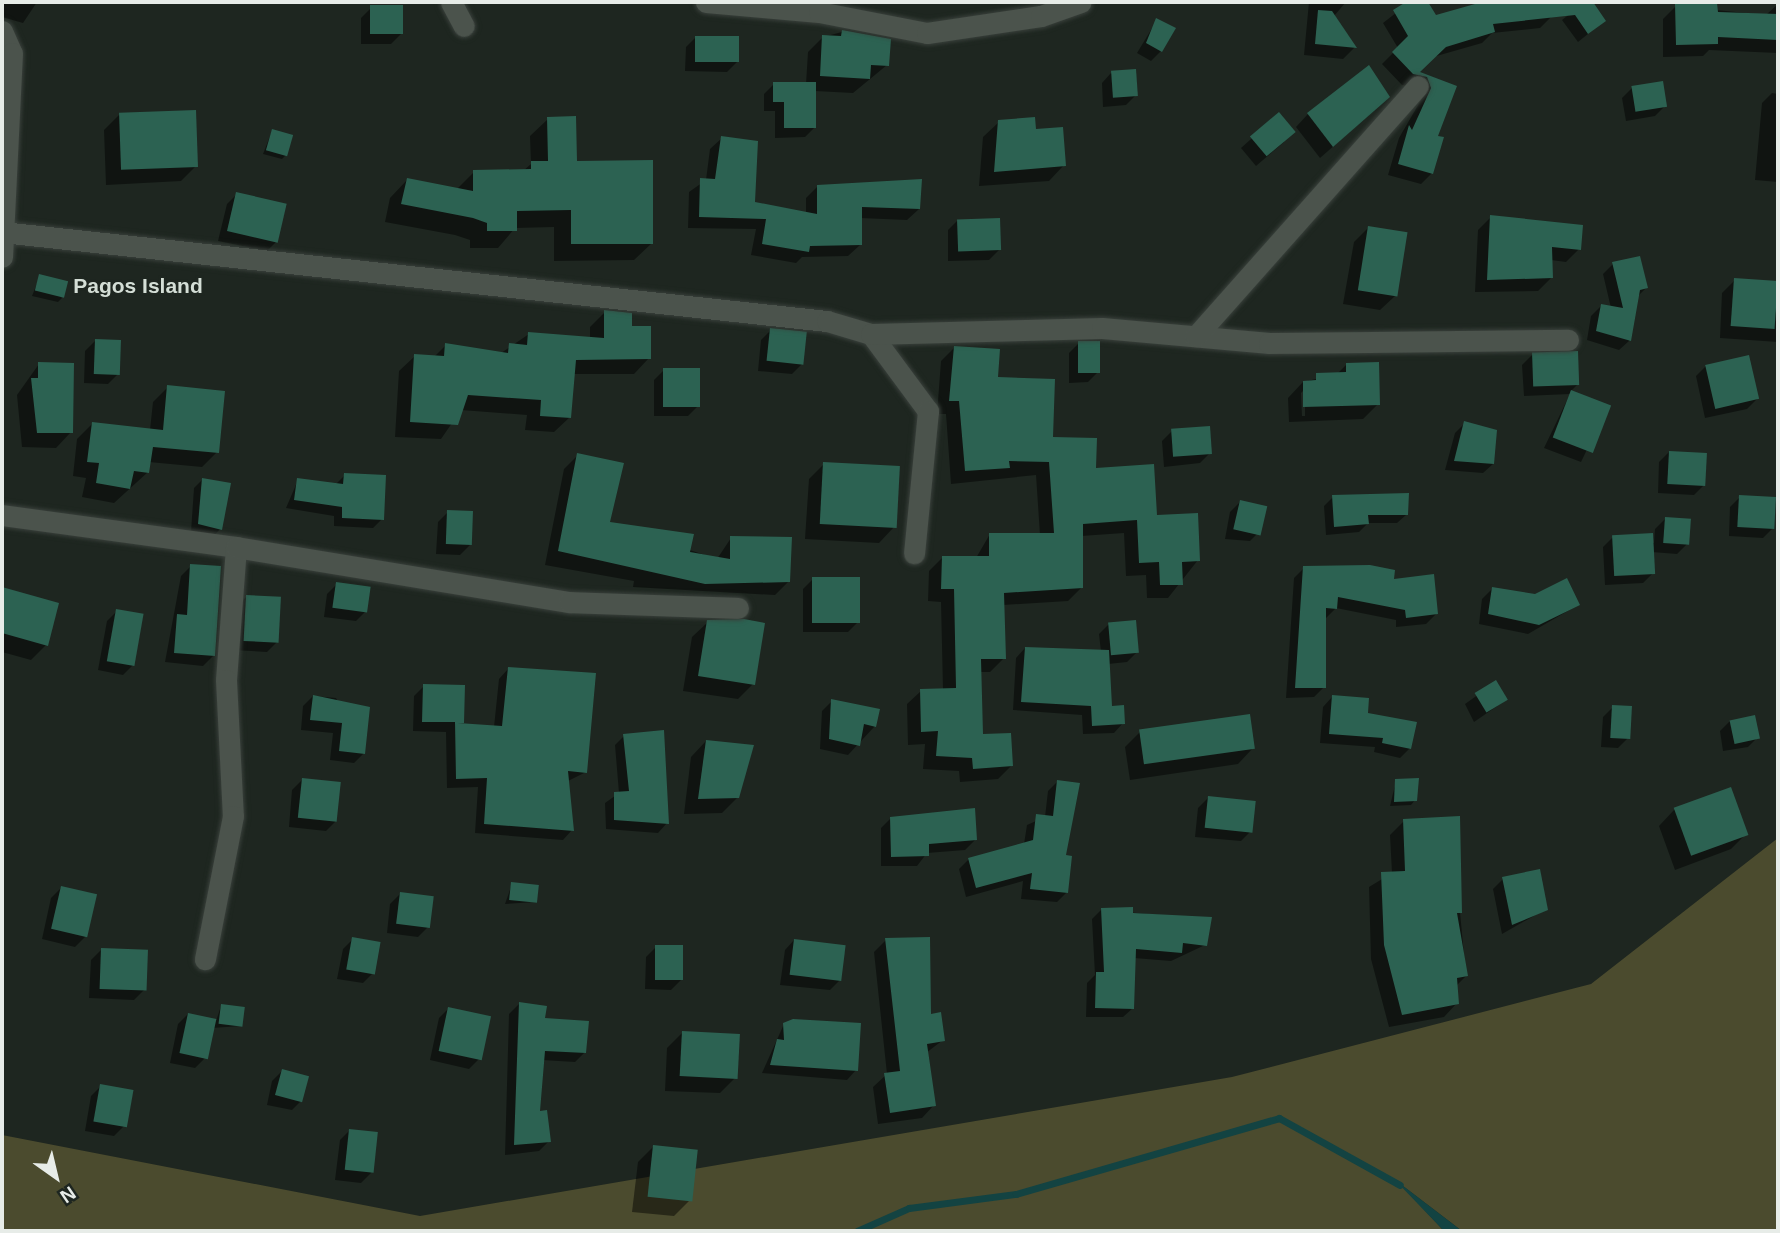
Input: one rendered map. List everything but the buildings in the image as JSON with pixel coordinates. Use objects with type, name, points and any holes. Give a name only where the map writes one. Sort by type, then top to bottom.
[{"type":"street","points":[[452,2],[464,26]]},
{"type":"street","points":[[706,2],[818,7],[927,33],[1041,16],[1081,2]]},
{"type":"street","points":[[2,31],[12,53],[2,257]]},
{"type":"street","points":[[1196,337],[1227,294],[1418,86]]},
{"type":"street","points":[[3,232],[788,316],[871,334],[1102,328],[1269,343],[1568,340]]},
{"type":"street","points":[[871,334],[928,411],[914,553]]},
{"type":"street","points":[[2,515],[236,547],[569,602],[738,608]]},
{"type":"street","points":[[205,959],[233,816],[226,680],[236,547]]},
{"type":"shaded area","points":[[1778,838],[1778,1231],[1462,1231],[1399,1183],[1444,1231],[2,1231],[2,1135],[420,1216],[1232,1077],[1591,984]]},
{"type":"water","points":[[1394,1179],[1462,1231],[1444,1231]]},
{"type":"waterway","points":[[857,1231],[909,1208],[1016,1194],[1279,1118],[1400,1185]]},
{"type":"district","name":"Pagos Island","points":[[138,286]]}]
